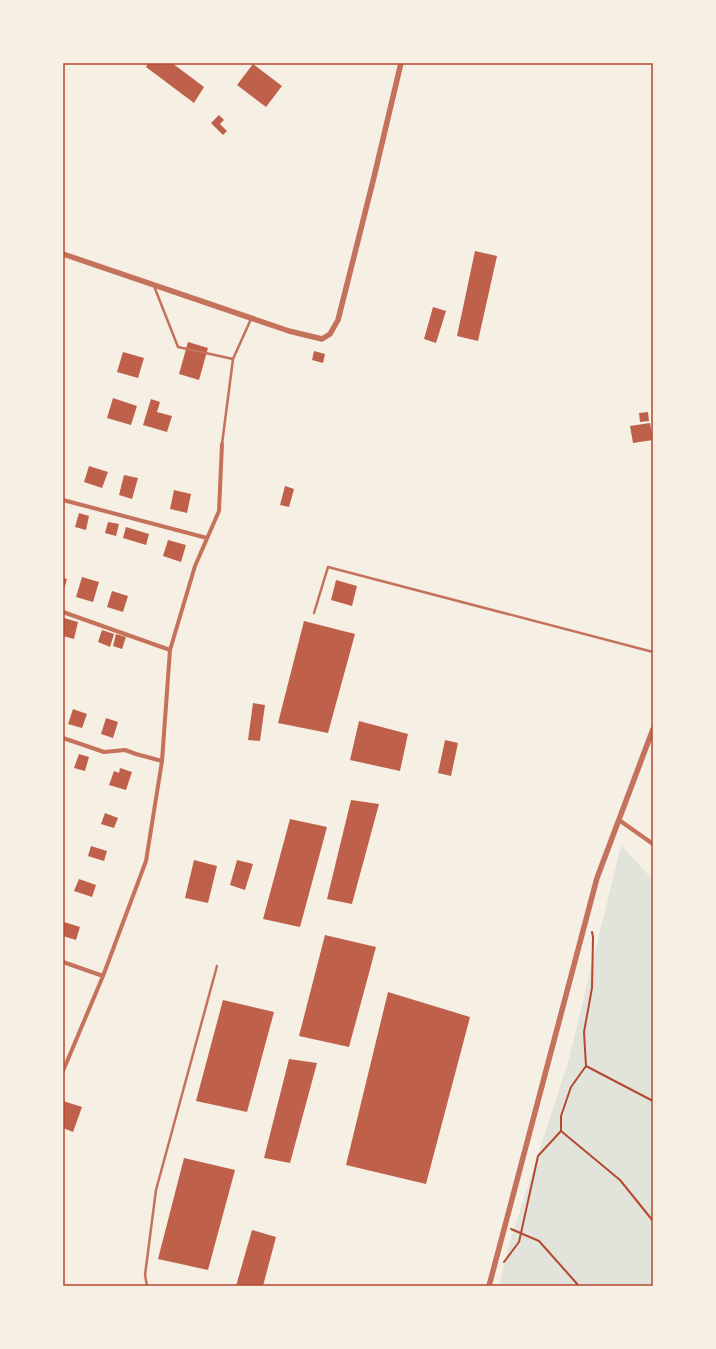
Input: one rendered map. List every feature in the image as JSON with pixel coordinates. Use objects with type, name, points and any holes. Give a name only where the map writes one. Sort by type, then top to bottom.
[{"type":"street","points":[[63,254],[289,331],[322,339],[330,334],[338,320],[402,63]]},
{"type":"street","points":[[63,1071],[103,976],[146,861],[162,761],[170,650],[195,566],[219,511],[222,444]]},
{"type":"street","points":[[63,500],[207,538]]},
{"type":"street","points":[[63,612],[170,650]]},
{"type":"street","points":[[489,1286],[597,878],[653,729]]},
{"type":"street","points":[[63,738],[104,752],[125,750],[162,761]]},
{"type":"street","points":[[619,820],[653,844]]},
{"type":"street","points":[[63,962],[103,976]]},
{"type":"lane","points":[[154,285],[178,347],[233,359]]},
{"type":"lane","points":[[222,444],[233,359],[252,318]]},
{"type":"lane","points":[[314,613],[328,567],[653,652]]},
{"type":"lane","points":[[147,1286],[145,1275],[156,1190],[217,966]]},
{"type":"path","points":[[501,1266],[519,1242],[538,1156],[561,1131],[561,1116],[571,1087],[586,1066],[584,1032],[592,988],[593,937],[591,930]]},
{"type":"path","points":[[586,1066],[653,1102]]},
{"type":"path","points":[[561,1131],[620,1180],[653,1221]]},
{"type":"path","points":[[505,1226],[539,1241],[579,1286]]},
{"type":"shaded area","points":[[621,845],[653,880],[653,1286],[499,1286],[509,1245],[569,1059]]},
{"type":"building","points":[[148,63],[172,63],[204,87],[194,103],[146,67]]},
{"type":"building","points":[[253,64],[282,86],[266,107],[237,85]]},
{"type":"building","points":[[219,115],[224,120],[220,124],[227,131],[223,135],[211,123]]},
{"type":"building","points":[[475,251],[497,256],[478,341],[457,336]]},
{"type":"building","points":[[433,307],[446,311],[436,343],[424,339]]},
{"type":"building","points":[[188,342],[208,348],[199,380],[179,374]]},
{"type":"building","points":[[314,351],[325,354],[323,363],[312,360]]},
{"type":"building","points":[[123,352],[144,358],[138,378],[117,372]]},
{"type":"building","points":[[113,398],[137,406],[131,425],[107,418]]},
{"type":"building","points":[[151,399],[160,402],[157,412],[172,416],[167,432],[143,425]]},
{"type":"building","points":[[648,412],[649,421],[640,422],[639,413]]},
{"type":"building","points":[[650,423],[653,440],[633,443],[630,426]]},
{"type":"building","points":[[89,466],[108,472],[102,488],[84,482]]},
{"type":"building","points":[[124,475],[138,478],[132,499],[119,495]]},
{"type":"building","points":[[285,486],[294,489],[289,507],[280,505]]},
{"type":"building","points":[[174,490],[191,494],[187,513],[170,509]]},
{"type":"building","points":[[79,513],[89,516],[86,530],[75,527]]},
{"type":"building","points":[[108,522],[119,524],[116,536],[105,533]]},
{"type":"building","points":[[126,527],[149,534],[146,545],[123,538]]},
{"type":"building","points":[[168,540],[186,545],[181,562],[163,556]]},
{"type":"building","points":[[82,577],[99,582],[93,602],[76,597]]},
{"type":"building","points":[[63,578],[67,579],[63,593]]},
{"type":"building","points":[[336,580],[357,586],[352,606],[331,600]]},
{"type":"building","points":[[112,591],[128,596],[123,612],[107,607]]},
{"type":"building","points":[[64,618],[78,622],[74,639],[63,636]]},
{"type":"building","points":[[304,621],[355,634],[328,733],[278,723]]},
{"type":"building","points":[[102,630],[114,634],[110,647],[98,642]]},
{"type":"building","points":[[116,634],[126,637],[122,649],[113,646]]},
{"type":"building","points":[[253,703],[265,705],[260,741],[248,740]]},
{"type":"building","points":[[73,709],[87,714],[82,728],[68,724]]},
{"type":"building","points":[[106,718],[118,722],[113,738],[101,734]]},
{"type":"building","points":[[359,721],[408,734],[400,771],[350,760]]},
{"type":"building","points":[[445,740],[458,743],[451,776],[438,773]]},
{"type":"building","points":[[79,754],[89,757],[85,771],[74,768]]},
{"type":"building","points":[[120,768],[132,772],[126,790],[109,785],[114,771],[119,773]]},
{"type":"building","points":[[351,800],[379,804],[352,904],[327,899]]},
{"type":"building","points":[[105,813],[118,818],[114,828],[101,824]]},
{"type":"building","points":[[290,819],[327,827],[300,927],[263,919]]},
{"type":"building","points":[[91,846],[107,851],[104,861],[88,856]]},
{"type":"building","points":[[194,860],[217,866],[208,903],[185,898]]},
{"type":"building","points":[[237,860],[253,864],[245,890],[230,885]]},
{"type":"building","points":[[79,879],[96,885],[92,897],[74,891]]},
{"type":"building","points":[[64,922],[80,927],[76,940],[63,936]]},
{"type":"building","points":[[325,935],[376,947],[349,1047],[299,1036]]},
{"type":"building","points":[[388,992],[470,1017],[426,1184],[346,1165]]},
{"type":"building","points":[[223,1000],[274,1012],[247,1112],[196,1101]]},
{"type":"building","points":[[289,1059],[317,1063],[290,1163],[264,1158]]},
{"type":"building","points":[[63,1101],[82,1107],[73,1132],[63,1128]]},
{"type":"building","points":[[184,1158],[235,1170],[208,1270],[158,1259]]},
{"type":"building","points":[[252,1230],[276,1237],[263,1286],[236,1286]]}]
